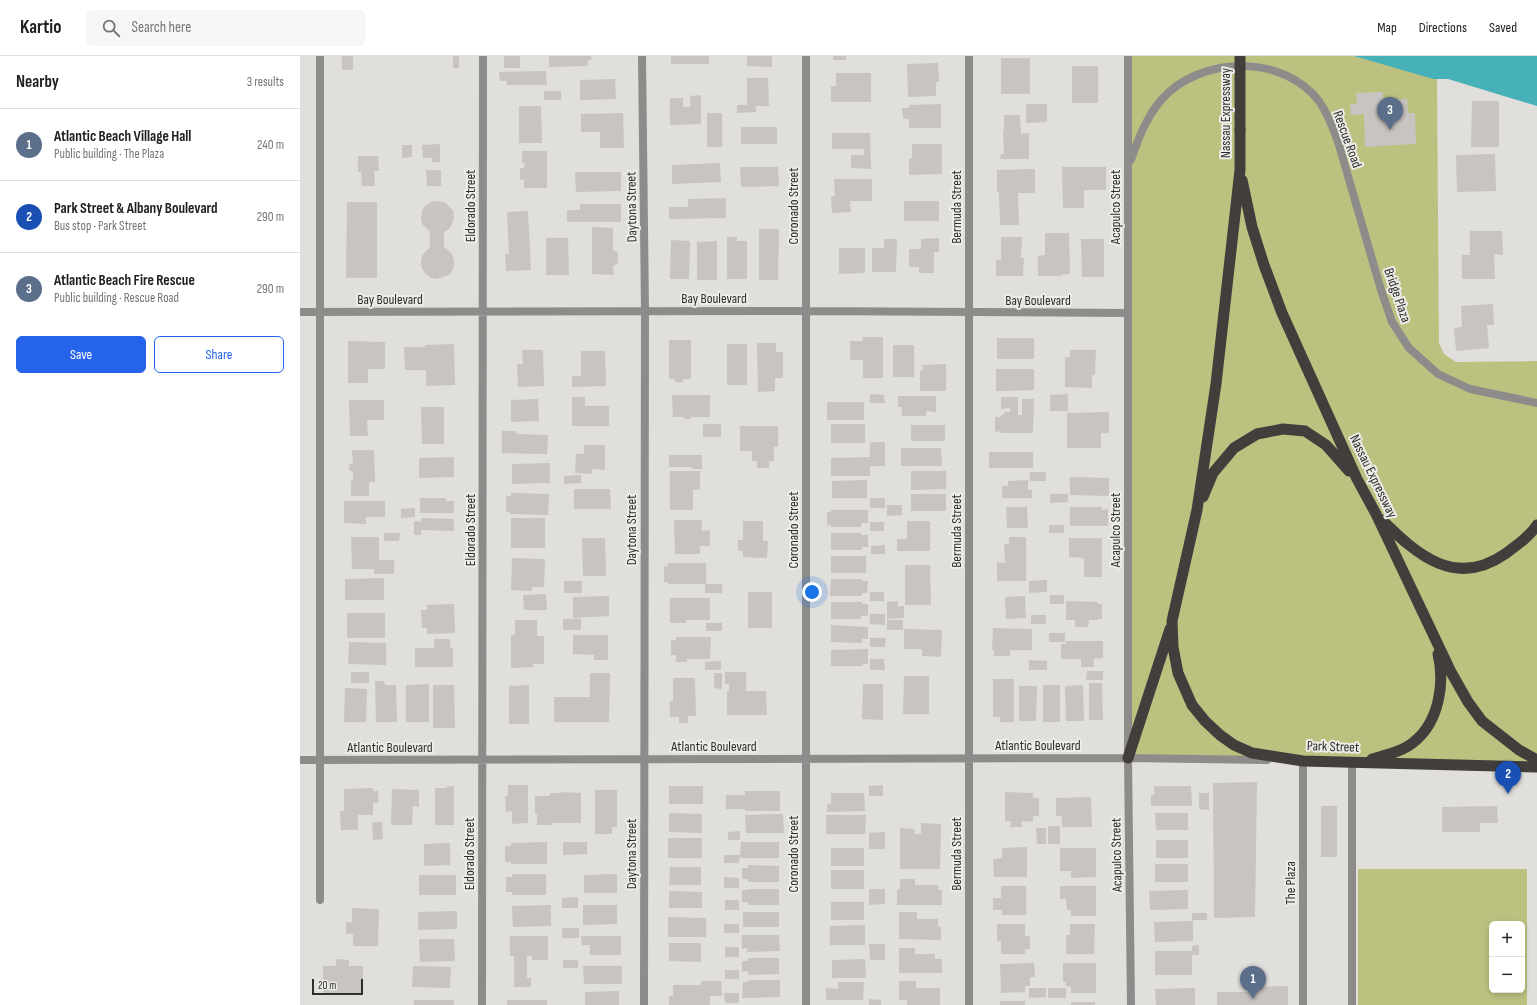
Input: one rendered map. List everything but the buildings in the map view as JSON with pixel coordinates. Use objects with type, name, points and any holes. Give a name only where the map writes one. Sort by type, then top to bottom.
[{"type":"highway","name":"Nassau Expressway","points":[[1240,56],[1240,170],[1216,384],[1197,510],[1172,621],[1173,647],[1178,673],[1192,705],[1205,721],[1229,742],[1252,753],[1301,760]]},
{"type":"highway","name":"Nassau Expressway","points":[[1240,170],[1252,227],[1282,313],[1356,479],[1376,514],[1451,672],[1468,702],[1482,721],[1519,750],[1537,760]]},
{"type":"highway","points":[[1197,510],[1213,473],[1234,448],[1257,434],[1283,428],[1305,431],[1326,445],[1356,479]]},
{"type":"highway","points":[[1376,514],[1407,544],[1421,555],[1448,567],[1463,569],[1477,566],[1502,556],[1523,540],[1537,525]]},
{"type":"highway","points":[[1128,758],[1172,621]]},
{"type":"highway","points":[[1352,762],[1392,754],[1415,741],[1431,722],[1440,694],[1441,666],[1438,651],[1428,623]]},
{"type":"highway","name":"Park Street","points":[[1301,760],[1537,767]]},
{"type":"street","points":[[320,56],[320,900]]},
{"type":"street","name":"Eldorado Street","points":[[482,1005],[483,56]]},
{"type":"street","name":"Daytona Street","points":[[642,56],[645,311],[644,1005]]},
{"type":"street","name":"Coronado Street","points":[[806,56],[806,1005]]},
{"type":"street","name":"Bermuda Street","points":[[968,1005],[969,56]]},
{"type":"street","name":"Acapulco Street","points":[[1128,56],[1128,758],[1131,1005]]},
{"type":"street","name":"Rescue Road","points":[[1128,168],[1144,126],[1156,106],[1169,92],[1199,74],[1225,67],[1247,65],[1275,71],[1302,85],[1311,93],[1319,102],[1331,124],[1340,145],[1349,178]]},
{"type":"street","name":"Bridge Plaza","points":[[1349,178],[1381,290],[1392,322],[1409,348],[1438,374],[1470,389],[1537,403]]},
{"type":"street","name":"Bay Boulevard","points":[[300,312],[806,311],[1128,313]]},
{"type":"street","name":"Atlantic Boulevard","points":[[300,760],[1128,758]]},
{"type":"street","name":"Park Street","points":[[1128,758],[1301,760]]},
{"type":"street","name":"The Plaza","points":[[1301,760],[1303,1005]]},
{"type":"street","points":[[1352,762],[1352,1005]]},
{"type":"green space","points":[[1129,56],[1354,56],[1437,79],[1439,343],[1444,354],[1456,362],[1537,361],[1537,763],[1128,758]]},
{"type":"green space","points":[[1358,869],[1527,869],[1527,1005],[1358,1005]]},
{"type":"water","points":[[1354,56],[1537,56],[1537,106],[1448,79],[1433,79]]},
{"type":"place","name":"Atlantic Beach Fire Rescue","points":[[1390,130]]},
{"type":"place","name":"Park Street & Albany Boulevard","points":[[1508,794]]},
{"type":"place","name":"Atlantic Beach Village Hall","points":[[1253,999]]}]
